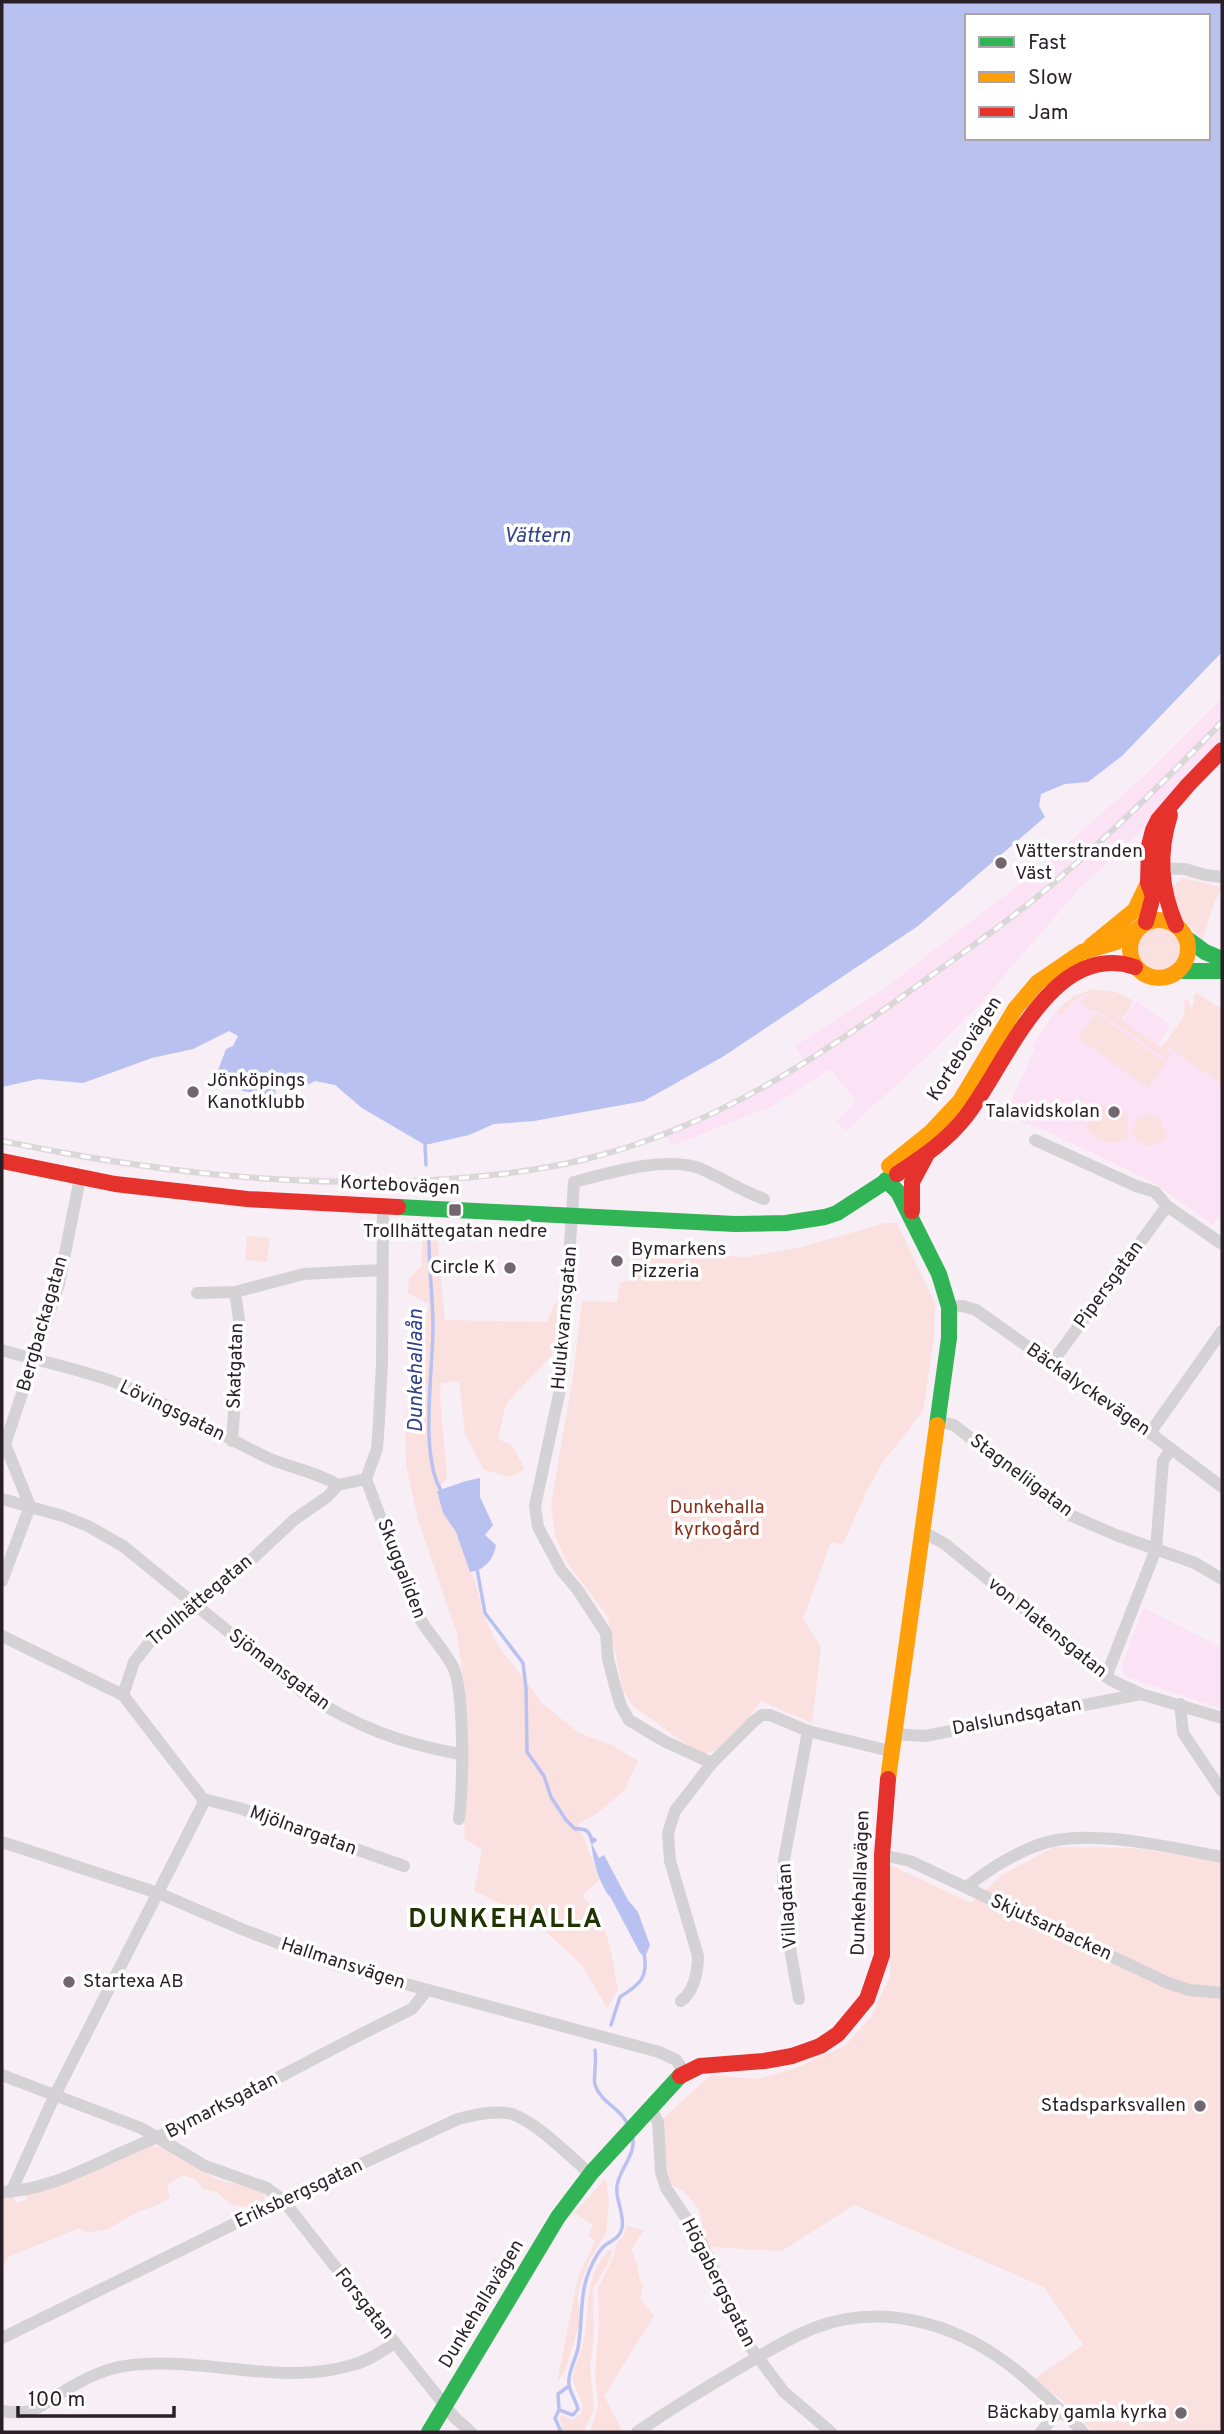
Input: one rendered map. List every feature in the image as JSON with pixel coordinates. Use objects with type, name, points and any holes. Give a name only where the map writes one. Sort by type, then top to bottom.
[{"type":"street","points":[[1082,952],[1129,917],[1153,873],[1176,802],[1222,750]]},
{"type":"street","points":[[1153,873],[1185,869],[1222,877]]},
{"type":"street","points":[[1153,873],[1181,932],[1187,958],[1178,971],[1167,977],[1156,978],[1144,975],[1135,967],[1129,949],[1153,896],[1153,873]]},
{"type":"street","points":[[1141,927],[1164,920],[1205,952],[1222,959]]},
{"type":"street","name":"Kortebovägen","points":[[799,1221],[886,1180],[960,1101],[1015,1009],[1048,973],[1082,952],[1116,943],[1141,927]]},
{"type":"street","name":"Kortebovägen","points":[[2,1161],[80,1178],[247,1199],[735,1224],[820,1219],[836,1213],[946,1139],[969,1112],[1022,1024],[1054,988],[1103,962],[1118,961],[1135,967]]},
{"type":"street","points":[[1178,971],[1222,971]]},
{"type":"street","points":[[1035,1140],[1136,1186],[1152,1190],[1167,1206],[1222,1244]]},
{"type":"street","points":[[913,1223],[909,1188],[913,1175],[928,1153]]},
{"type":"street","name":"Hulukvarnsgatan","points":[[712,1763],[664,1741],[629,1720],[615,1686],[608,1659],[606,1633],[561,1570],[538,1527],[534,1506],[561,1385],[574,1182],[646,1166],[677,1164],[698,1168],[764,1199]]},
{"type":"street","name":"Bergbackagatan","points":[[30,1506],[4,1443],[35,1360],[59,1284],[80,1178]]},
{"type":"street","name":"Dunkehallavägen","points":[[429,2432],[558,2217],[590,2174],[685,2072],[720,2063],[764,2061],[792,2056],[829,2040],[856,2016],[867,2000],[882,1955],[882,1855],[890,1751],[949,1338],[949,1307],[939,1274],[895,1187],[886,1180]]},
{"type":"street","name":"Pipersgatan","points":[[1051,1364],[1167,1206]]},
{"type":"street","points":[[366,1479],[377,1449],[379,1420],[383,1207]]},
{"type":"street","points":[[197,1293],[235,1292],[304,1274],[381,1270]]},
{"type":"street","name":"Skatgatan","points":[[232,1441],[240,1327],[235,1292]]},
{"type":"street","name":"Bäckalyckevägen","points":[[949,1307],[962,1306],[976,1310],[1222,1487]]},
{"type":"street","points":[[1150,1433],[1222,1331]]},
{"type":"street","name":"Lövingsgatan","points":[[2,1350],[85,1371],[121,1385],[273,1460],[324,1477],[338,1485]]},
{"type":"street","name":"Stagneliigatan","points":[[936,1420],[954,1425],[1065,1513],[1116,1535],[1195,1563],[1222,1579]]},
{"type":"street","points":[[1107,1677],[1156,1549],[1163,1461],[1171,1449]]},
{"type":"street","name":"Trollhättegatan","points":[[123,1695],[129,1673],[142,1649],[249,1562],[295,1519],[327,1497],[338,1485],[366,1479]]},
{"type":"street","name":"Skuggaliden","points":[[366,1479],[416,1612],[422,1625],[445,1653],[458,1681],[459,1819]]},
{"type":"street","name":"Sjömansgatan","points":[[2,1499],[63,1516],[123,1546],[304,1693],[332,1712],[377,1733],[460,1754]]},
{"type":"street","points":[[2,1581],[30,1506]]},
{"type":"street","name":"von Platensgatan","points":[[922,1531],[945,1544],[1107,1677],[1141,1694],[1222,1718]]},
{"type":"street","points":[[2,1636],[123,1695],[203,1799],[196,1820],[6,2192]]},
{"type":"street","name":"Dalslundsgatan","points":[[894,1734],[925,1736],[1141,1694]]},
{"type":"street","points":[[1180,1704],[1183,1732],[1222,1791]]},
{"type":"street","points":[[681,2001],[687,1997],[692,1986],[698,1967],[698,1956],[670,1861],[668,1833],[675,1811],[712,1763],[762,1715],[779,1717],[808,1731],[890,1751]]},
{"type":"street","name":"Villagatan","points":[[799,1998],[783,1882],[784,1860],[808,1731]]},
{"type":"street","name":"Mjölnargatan","points":[[203,1799],[239,1808],[404,1866]]},
{"type":"street","points":[[967,1888],[995,1866],[1056,1840],[1133,1841],[1222,1857]]},
{"type":"street","name":"Hallmansvägen","points":[[2,1842],[158,1893],[244,1930],[339,1966],[659,2052],[676,2060],[685,2072]]},
{"type":"street","name":"Skjutsarbacken","points":[[882,1855],[909,1861],[1168,1983],[1189,1990],[1222,1993]]},
{"type":"street","name":"Bymarksgatan","points":[[6,2192],[71,2177],[158,2138],[412,2009],[427,1990]]},
{"type":"street","points":[[2,2075],[141,2127],[205,2166],[267,2188],[283,2200]]},
{"type":"street","name":"Eriksbergsgatan","points":[[2,2338],[283,2200],[458,2119],[484,2113],[507,2113],[524,2118],[590,2174]]},
{"type":"street","name":"Högabergsgatan","points":[[645,2115],[658,2122],[661,2172],[666,2188],[697,2234],[751,2348],[784,2392],[831,2432]]},
{"type":"street","name":"Forsgatan","points":[[283,2200],[446,2407],[471,2432]]},
{"type":"street","points":[[636,2432],[758,2358],[816,2328],[838,2321],[880,2316],[929,2324],[976,2344],[1007,2363],[1083,2432]]},
{"type":"street","points":[[2,2411],[19,2413],[34,2410],[68,2389],[117,2368],[148,2365],[300,2373],[328,2371],[366,2361],[395,2343]]},
{"type":"street","points":[[1041,2432],[1060,2410]]},
{"type":"shaded area","points":[[1222,698],[1222,740],[1194,768],[1139,833],[1080,888],[976,1008],[846,1131],[836,1121],[856,1101],[830,1069],[772,1106],[671,1146],[668,1137],[575,1166],[574,1158],[631,1143],[709,1112],[751,1092],[804,1060],[795,1046],[885,988],[1033,874],[1142,778]]},
{"type":"shaded area","name":"Talavidskolan","points":[[1086,993],[1124,1019],[1137,1001],[1170,1025],[1158,1044],[1166,1050],[1169,1046],[1222,1085],[1222,1212],[1213,1225],[1153,1182],[1042,1129],[1004,1116],[1035,1049],[1032,1046],[1056,1011],[1062,1014],[1070,1003]]},
{"type":"shaded area","points":[[2,1138],[184,1170],[264,1176],[422,1178],[520,1169],[567,1160],[568,1168],[464,1181],[316,1185],[222,1179],[105,1165],[2,1144]]},
{"type":"shaded area","points":[[1144,1608],[1222,1648],[1222,1709],[1126,1677],[1121,1666]]},
{"type":"green space","points":[[1183,878],[1222,887],[1202,943],[1191,926],[1175,911],[1170,888]]},
{"type":"green space","points":[[1159,926],[1175,933],[1182,949],[1175,965],[1159,972],[1143,965],[1136,949],[1143,933]]},
{"type":"green space","points":[[1093,989],[1116,992],[1133,1003],[1122,1019],[1086,993],[1070,1003],[1062,1015],[1056,1011],[1074,996]]},
{"type":"green space","points":[[1197,993],[1222,1009],[1222,1085],[1169,1047],[1165,1051],[1162,1047],[1183,1018],[1184,1001],[1188,999],[1191,1009],[1193,996]]},
{"type":"green space","points":[[1086,995],[1171,1055],[1167,1060],[1096,1009],[1093,1012],[1080,1003]]},
{"type":"green space","points":[[1096,1013],[1166,1063],[1148,1088],[1078,1038]]},
{"type":"green space","points":[[1101,1104],[1117,1114],[1123,1112],[1128,1115],[1128,1138],[1105,1142],[1085,1129]]},
{"type":"green space","points":[[1150,1114],[1159,1119],[1167,1137],[1157,1144],[1147,1146],[1135,1139],[1132,1129],[1137,1119]]},
{"type":"green space","name":"Dunkehalla kyrkogård","points":[[885,1223],[897,1223],[935,1303],[934,1337],[923,1411],[883,1462],[866,1492],[843,1545],[831,1542],[803,1619],[821,1647],[812,1723],[761,1701],[742,1727],[725,1744],[706,1753],[697,1752],[633,1706],[623,1690],[608,1617],[566,1561],[555,1535],[551,1504],[573,1377],[582,1301],[617,1302],[620,1283],[632,1280],[634,1252],[747,1257],[801,1247]]},
{"type":"green space","points":[[437,1234],[445,1320],[547,1322],[554,1304],[559,1303],[562,1306],[553,1354],[506,1404],[498,1439],[512,1445],[525,1469],[510,1477],[484,1470],[465,1434],[459,1381],[441,1383],[447,1477],[437,1491],[443,1513],[456,1532],[476,1584],[483,1613],[497,1644],[543,1704],[579,1733],[612,1745],[638,1761],[624,1791],[596,1814],[578,1824],[600,1879],[583,1898],[599,1916],[604,1928],[618,1990],[607,2008],[581,1964],[532,1919],[474,1891],[482,1850],[464,1838],[465,1695],[457,1634],[418,1520],[406,1464],[405,1416],[429,1304],[408,1293],[409,1278],[421,1266],[423,1235]]},
{"type":"green space","points":[[247,1236],[270,1238],[267,1262],[245,1260]]},
{"type":"green space","points":[[1054,1847],[1133,1848],[1222,1861],[1222,2432],[1093,2432],[1064,2402],[1034,2379],[1083,2345],[1044,2287],[854,2205],[782,2251],[709,2247],[700,2229],[699,2209],[683,2191],[670,2184],[661,2120],[711,2075],[758,2079],[798,2067],[846,2045],[871,2017],[890,1976],[890,1865],[971,1903],[1002,1875]]},
{"type":"green space","points":[[156,2146],[220,2180],[256,2187],[265,2195],[264,2200],[247,2207],[232,2205],[217,2192],[203,2189],[195,2179],[182,2175],[167,2186],[170,2197],[158,2205],[137,2212],[108,2229],[87,2233],[80,2228],[8,2257],[2,2269],[2,2196],[13,2195],[16,2203],[27,2200],[25,2193],[78,2179],[146,2147]]},
{"type":"green space","points":[[606,2178],[609,2204],[606,2233],[581,2281],[578,2297],[580,2322],[565,2371],[557,2382],[578,2277],[595,2241],[588,2236],[593,2225],[574,2213]]},
{"type":"green space","points":[[627,2226],[644,2230],[631,2250],[643,2286],[640,2299],[654,2316],[604,2396],[623,2432],[590,2432],[598,2406],[595,2374],[599,2324],[598,2288],[614,2256],[616,2244]]},
{"type":"green space","points":[[612,2248],[611,2257],[593,2289],[594,2335],[590,2367],[594,2408],[584,2432],[562,2432],[560,2417],[562,2415],[572,2420],[582,2410],[583,2405],[573,2377],[584,2340],[592,2279],[596,2268]]},
{"type":"water","name":"Vättern","points":[[2,2],[1222,2],[1222,652],[1122,756],[1088,782],[1065,784],[1041,794],[1039,806],[1045,817],[918,926],[724,1056],[644,1101],[534,1121],[494,1124],[469,1135],[425,1145],[362,1108],[335,1085],[315,1081],[306,1086],[289,1078],[274,1080],[276,1097],[243,1091],[217,1073],[226,1049],[233,1046],[238,1036],[229,1031],[193,1049],[152,1058],[83,1083],[38,1079],[2,1087]]},
{"type":"water","points":[[480,1478],[480,1497],[493,1525],[485,1535],[496,1545],[488,1563],[470,1572],[456,1532],[443,1513],[437,1491]]},
{"type":"water","points":[[591,1837],[596,1838],[597,1841],[592,1844],[599,1858],[604,1855],[628,1900],[638,1912],[650,1945],[645,1957],[640,1953],[599,1878],[594,1861]]},
{"type":"waterway","name":"Dunkehallaån","points":[[425,1145],[426,1165]]},
{"type":"waterway","name":"Dunkehallaån","points":[[429,1230],[433,1327],[429,1436],[435,1477],[442,1492]]},
{"type":"waterway","name":"Dunkehallaån","points":[[477,1569],[485,1613],[523,1663],[527,1752],[544,1776],[551,1797],[566,1820],[575,1829],[587,1831],[592,1842]]},
{"type":"waterway","name":"Dunkehallaån","points":[[611,2025],[620,1997],[632,1989],[644,1975],[644,1953]]},
{"type":"waterway","name":"Dunkehallaån","points":[[595,2050],[595,2085],[628,2125]]},
{"type":"waterway","name":"Dunkehallaån","points":[[561,2432],[555,2418],[559,2410],[573,2415],[578,2409],[569,2380],[578,2348],[587,2278],[600,2251],[618,2237],[622,2228],[617,2186],[630,2155],[632,2135]]},
{"type":"waterway","points":[[559,2410],[558,2394],[569,2386]]},
{"type":"railway","points":[[2,1141],[109,1160],[216,1174],[270,1179],[378,1182],[489,1176],[526,1171],[629,1147],[718,1111],[760,1089],[882,1011],[1037,897],[1132,812],[1222,722]]},
{"type":"traffic: fast","points":[[1186,938],[1205,952],[1222,959]]},
{"type":"traffic: fast","points":[[1178,971],[1222,971]]},
{"type":"traffic: fast","points":[[398,1207],[735,1224],[786,1223],[837,1213],[897,1174]]},
{"type":"traffic: fast","points":[[886,1180],[898,1192],[939,1274],[949,1307],[949,1338],[937,1425]]},
{"type":"traffic: fast","points":[[429,2432],[558,2217],[592,2172],[680,2076]]},
{"type":"traffic: slow","points":[[1091,946],[1135,910],[1148,883]]},
{"type":"traffic: slow","points":[[1153,920],[1165,920],[1180,928],[1188,943],[1188,949],[1188,955],[1180,970],[1165,978],[1153,978],[1138,970],[1130,955],[1130,943],[1138,928],[1153,920]]},
{"type":"traffic: slow","points":[[889,1166],[931,1132],[960,1101],[1015,1009],[1038,982],[1082,952],[1116,942],[1135,931]]},
{"type":"traffic: slow","points":[[888,1779],[937,1425]]},
{"type":"traffic: jam","points":[[1146,922],[1153,896],[1148,883],[1149,846],[1153,830],[1158,820],[1188,785],[1222,750]]},
{"type":"traffic: jam","points":[[1170,815],[1162,870],[1176,925]]},
{"type":"traffic: jam","points":[[897,1174],[935,1148],[960,1124],[1015,1039],[1055,988],[1079,971],[1105,963],[1135,967]]},
{"type":"traffic: jam","points":[[912,1211],[912,1182],[926,1156]]},
{"type":"traffic: jam","points":[[2,1161],[115,1184],[247,1199],[398,1207]]},
{"type":"traffic: jam","points":[[680,2076],[700,2066],[764,2061],[792,2056],[820,2046],[838,2034],[867,1999],[882,1955],[882,1855],[888,1779]]},
{"type":"place","name":"Vätterstranden Väst","points":[[1001,863]]},
{"type":"place","name":"Jönköpings Kanotklubb","points":[[193,1092]]},
{"type":"place","name":"Talavidskolan","points":[[1114,1112]]},
{"type":"place","name":"Trollhättegatan nedre","points":[[455,1210]]},
{"type":"place","name":"Bymarkens Pizzeria","points":[[617,1261]]},
{"type":"place","name":"Circle K","points":[[510,1268]]},
{"type":"place","name":"Startexa AB","points":[[69,1982]]},
{"type":"place","name":"Stadsparksvallen","points":[[1200,2106]]},
{"type":"place","name":"Bäckaby gamla kyrka","points":[[1181,2413]]},
{"type":"district","name":"DUNKEHALLA","points":[[506,1920]]}]
